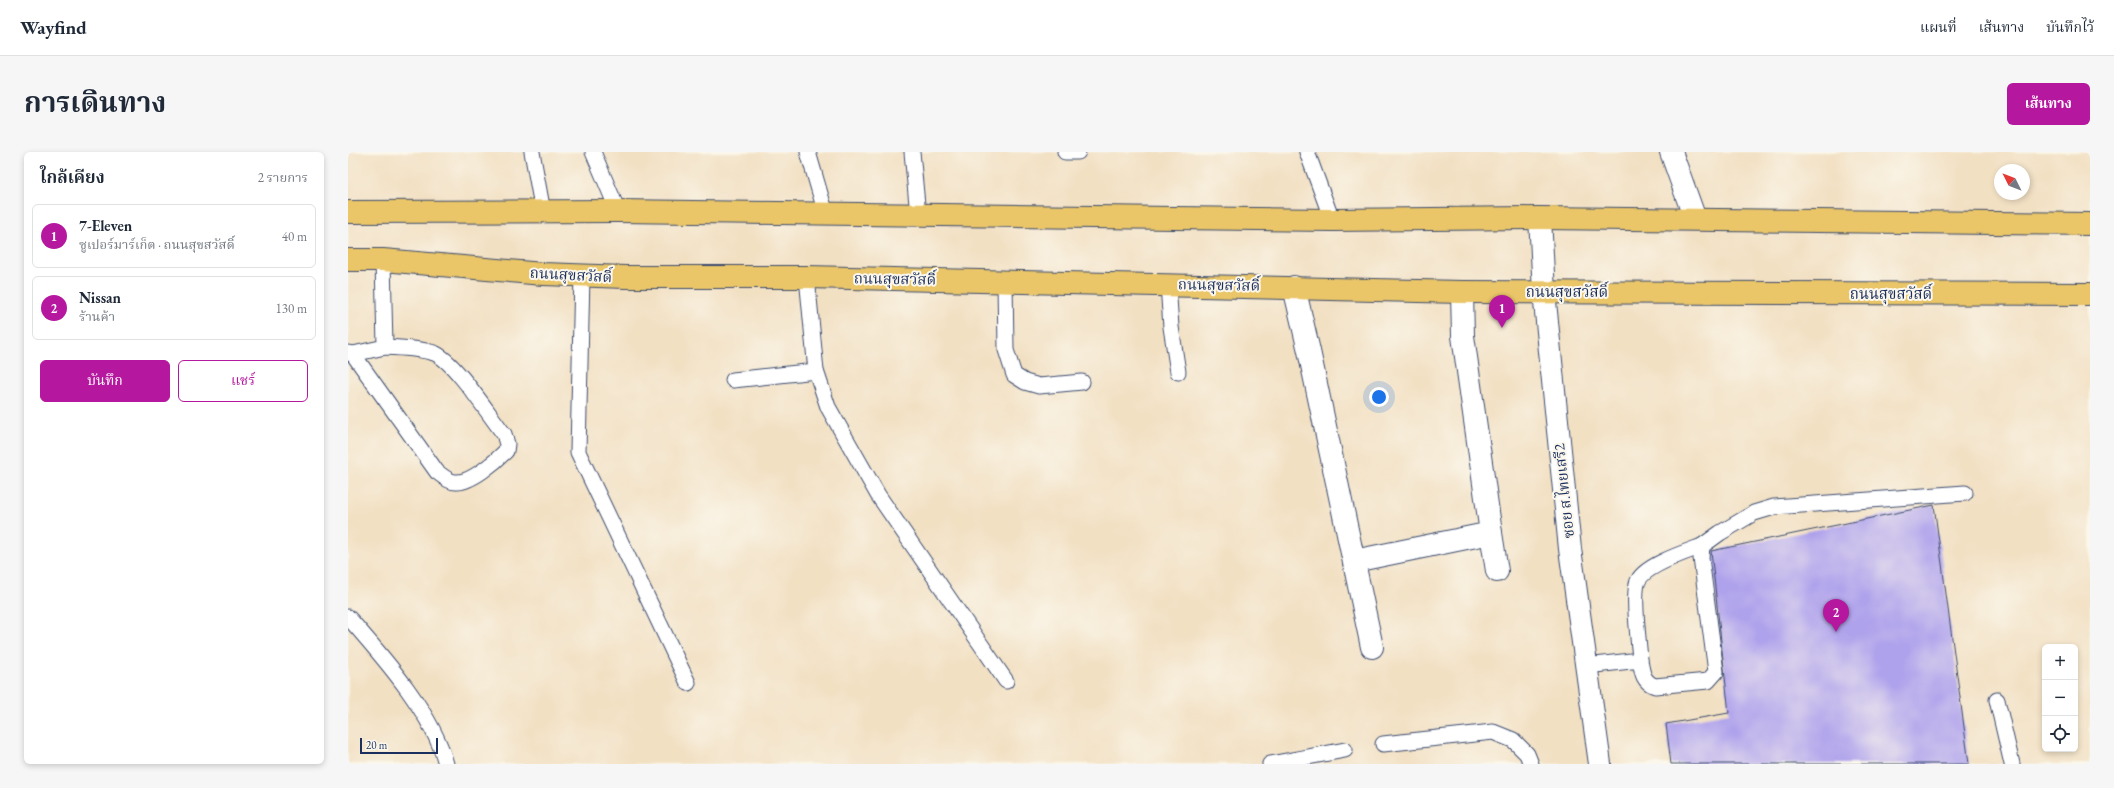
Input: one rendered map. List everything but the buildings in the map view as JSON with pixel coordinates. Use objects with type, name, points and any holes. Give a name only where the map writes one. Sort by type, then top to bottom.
[{"type":"main road","points":[[348,212],[618,211],[1332,220],[1540,218],[2090,224]]},
{"type":"main road","name":"ถนนสุขสวัสดิ์","points":[[348,260],[383,260],[543,274],[625,277],[806,277],[1168,284],[1462,292],[2090,294]]},
{"type":"street","points":[[1671,152],[1695,219]]},
{"type":"street","name":"ซอย ส.ไทยเสรี2","points":[[1540,218],[1544,292],[1570,549],[1600,764]]},
{"type":"street","points":[[1294,287],[1372,647]]},
{"type":"street","points":[[1462,292],[1463,336],[1497,571]]},
{"type":"street","points":[[1354,561],[1491,533]]},
{"type":"lane","points":[[532,152],[543,212]]},
{"type":"lane","points":[[593,152],[618,211]]},
{"type":"lane","points":[[808,152],[826,214]]},
{"type":"lane","points":[[912,152],[918,215]]},
{"type":"lane","points":[[1065,152],[1078,152]]},
{"type":"lane","points":[[1308,152],[1332,220]]},
{"type":"lane","points":[[383,260],[385,347]]},
{"type":"lane","points":[[582,275],[578,452],[688,683]]},
{"type":"lane","points":[[806,277],[816,371],[828,407],[878,495],[1006,681]]},
{"type":"lane","points":[[1005,281],[1006,350],[1014,375],[1025,382],[1039,386],[1082,382]]},
{"type":"lane","points":[[1168,284],[1171,327],[1178,372]]},
{"type":"lane","points":[[385,347],[435,353],[448,362],[504,434],[507,444],[506,451],[468,480],[456,482],[448,480],[437,472],[351,354],[385,347]]},
{"type":"lane","points":[[733,380],[816,371]]},
{"type":"lane","points":[[1702,546],[1701,558],[1716,672],[1708,681],[1655,686],[1648,684],[1644,677],[1640,660],[1636,592],[1638,580],[1647,571],[1702,546],[1720,533],[1754,513],[1774,507],[1965,492]]},
{"type":"lane","points":[[348,617],[369,641],[417,703],[442,749],[446,764]]},
{"type":"lane","points":[[1586,666],[1640,660]]},
{"type":"lane","points":[[1997,700],[2012,764]]},
{"type":"lane","points":[[1383,744],[1493,732],[1513,740],[1527,754],[1530,764]]},
{"type":"lane","points":[[1270,764],[1345,750]]},
{"type":"place","name":"7-Eleven","points":[[1502,328]]},
{"type":"place","name":"Nissan","points":[[1836,632]]}]
